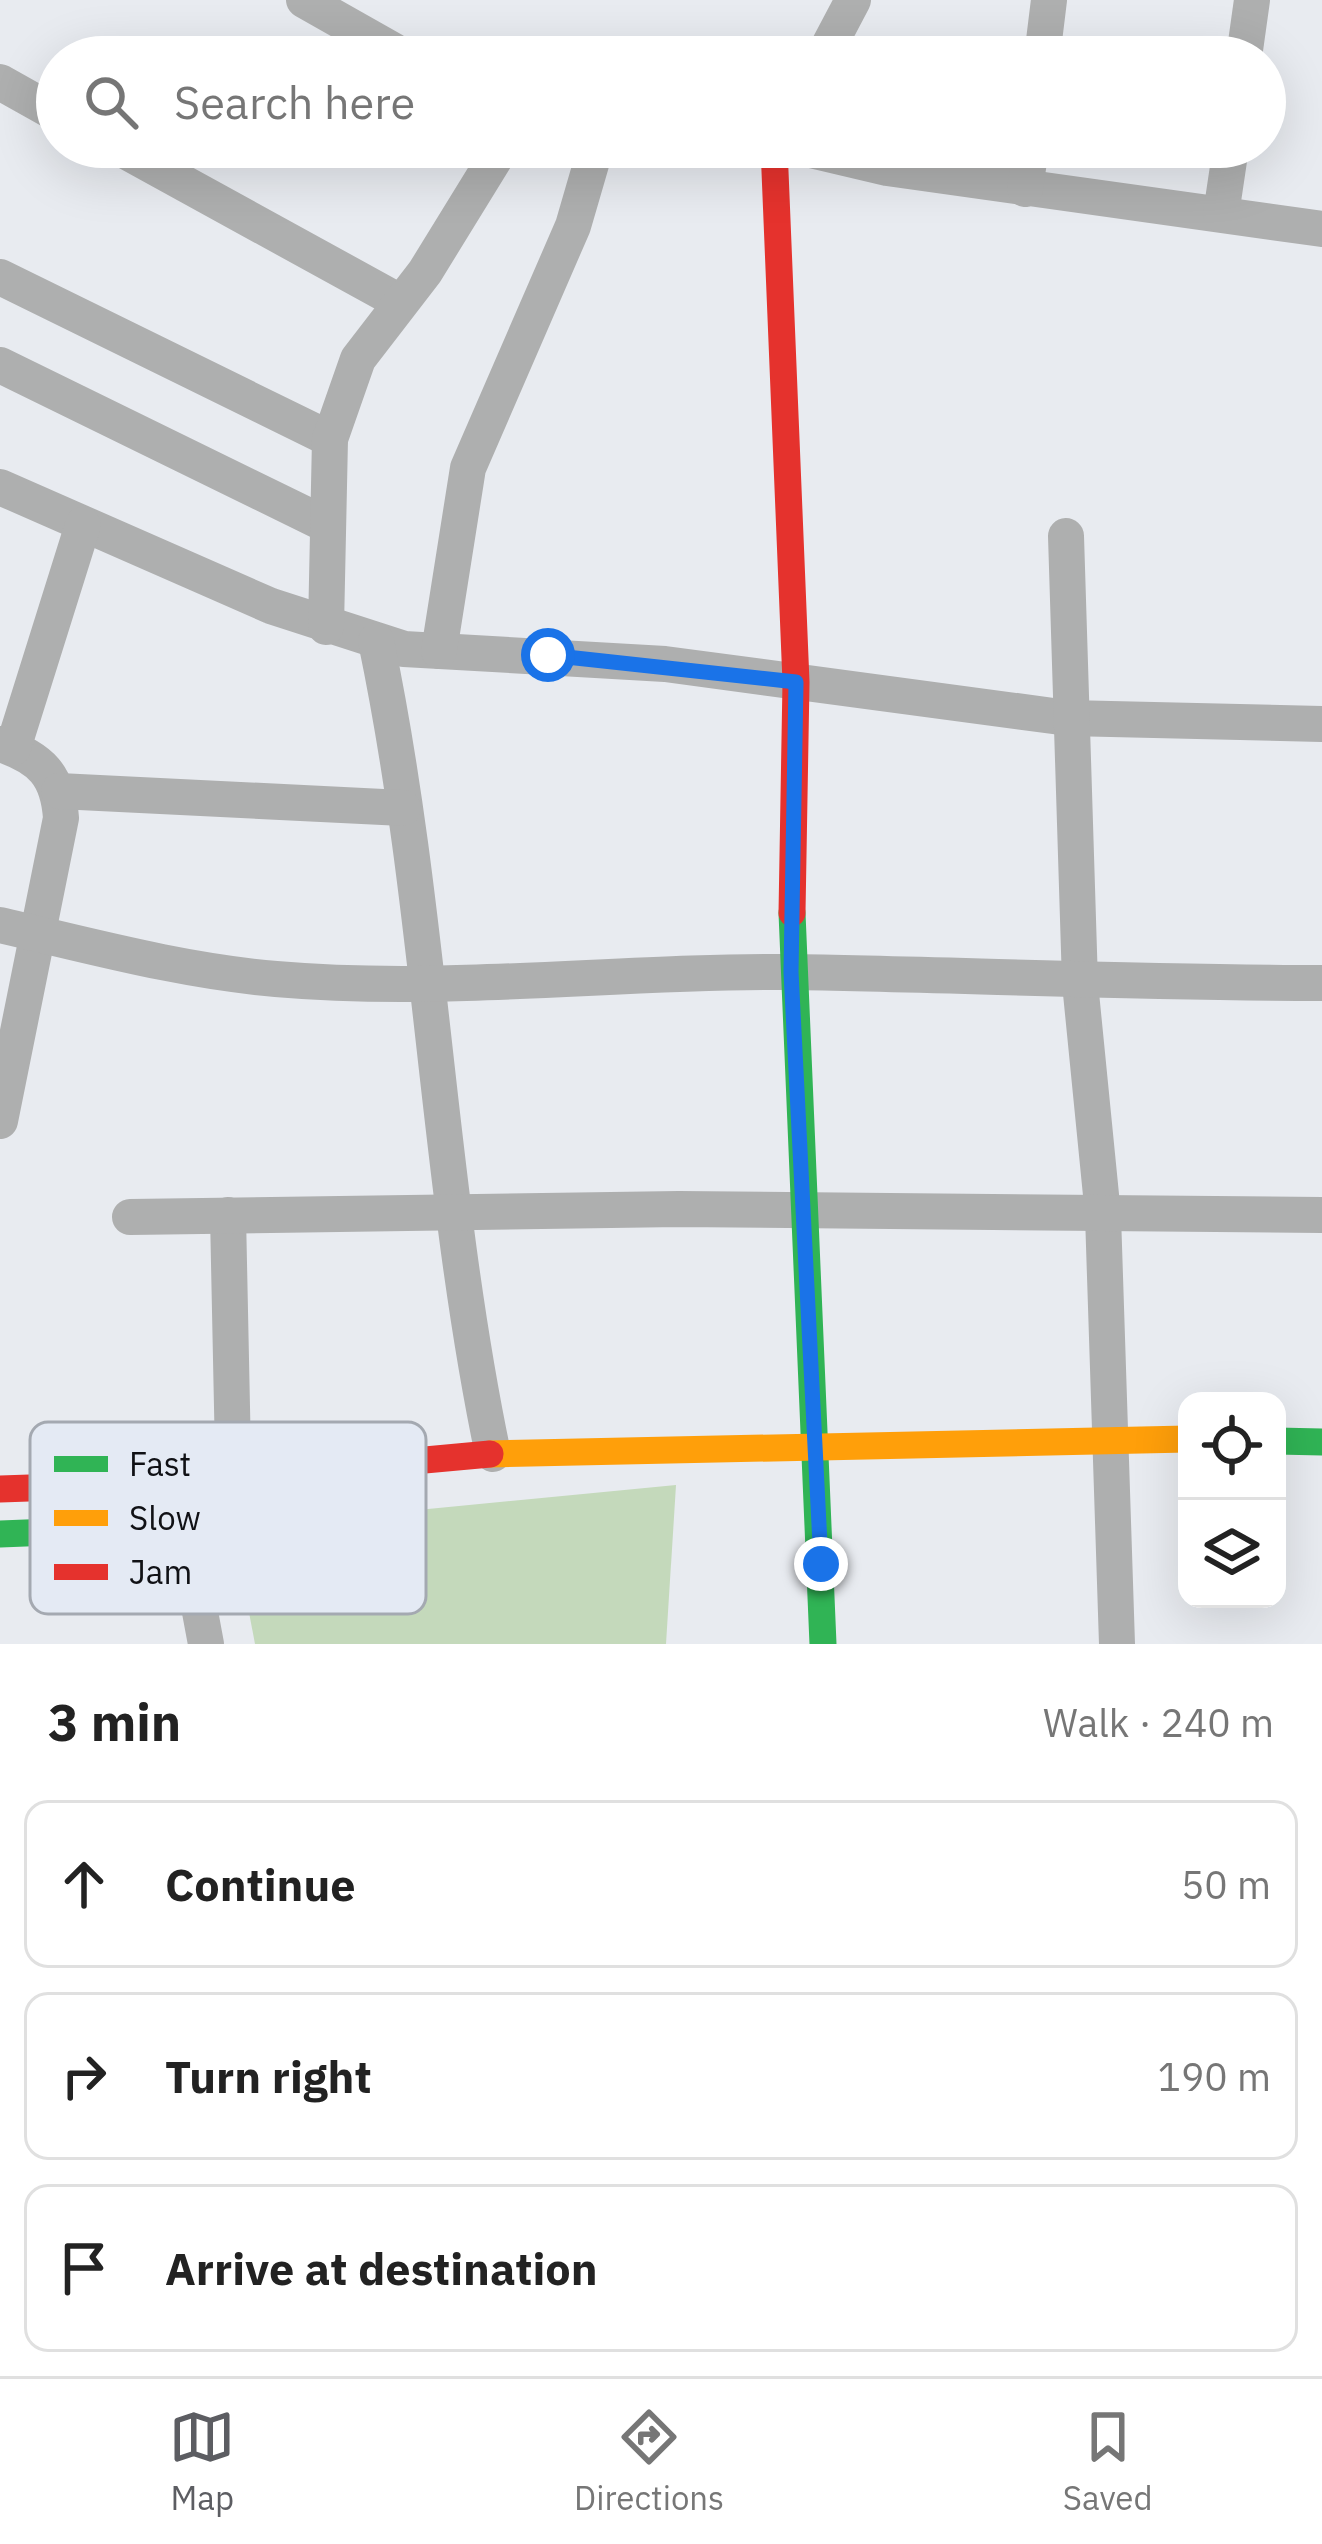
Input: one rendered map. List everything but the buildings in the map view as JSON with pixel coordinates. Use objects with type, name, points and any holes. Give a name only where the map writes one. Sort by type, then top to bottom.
[{"type":"street","points":[[304,0],[368,36]]},
{"type":"street","points":[[835,36],[853,0]]},
{"type":"street","points":[[1045,36],[1049,0]]},
{"type":"street","points":[[1247,36],[1252,0]]},
{"type":"street","points":[[0,82],[36,102]]},
{"type":"street","points":[[156,168],[400,302]]},
{"type":"street","points":[[326,627],[330,440],[358,359],[425,272],[489,168]]},
{"type":"street","points":[[440,651],[468,468],[573,226],[590,168]]},
{"type":"street","points":[[775,168],[796,682],[791,972],[823,1644]]},
{"type":"street","points":[[887,168],[1322,229]]},
{"type":"street","points":[[1025,189],[1028,168]]},
{"type":"street","points":[[1221,214],[1228,168]]},
{"type":"street","points":[[0,278],[330,440]]},
{"type":"street","points":[[0,365],[327,525]]},
{"type":"street","points":[[0,487],[326,627],[376,641],[440,651],[642,662],[1068,718],[1322,724]]},
{"type":"street","points":[[2,1106],[41,934],[61,818],[59,791],[47,767],[6,746],[83,525]]},
{"type":"street","points":[[1066,536],[1079,983],[1103,1214],[1117,1644]]},
{"type":"street","points":[[376,641],[403,808],[453,1214],[491,1444]]},
{"type":"street","points":[[59,791],[403,808]]},
{"type":"street","points":[[0,925],[156,962],[276,979],[426,985],[791,972],[1079,983],[1322,983]]},
{"type":"street","points":[[228,1215],[232,1422]]},
{"type":"street","points":[[130,1217],[1322,1215]]},
{"type":"street","points":[[426,1447],[1178,1439]]},
{"type":"street","points":[[1286,1441],[1322,1442]]},
{"type":"street","points":[[426,1452],[491,1444]]},
{"type":"street","points":[[0,1465],[30,1464]]},
{"type":"street","points":[[0,1489],[30,1488]]},
{"type":"street","points":[[0,1534],[30,1533]]},
{"type":"street","points":[[198,1614],[206,1644]]},
{"type":"green space","points":[[676,1485],[666,1644],[255,1644],[249,1614],[426,1614],[426,1509]]},
{"type":"traffic: fast","points":[[792,913],[823,1644]]},
{"type":"traffic: fast","points":[[1286,1441],[1322,1442]]},
{"type":"traffic: fast","points":[[0,1534],[30,1533]]},
{"type":"traffic: slow","points":[[490,1454],[1178,1439]]},
{"type":"traffic: jam","points":[[775,168],[796,682],[792,913]]},
{"type":"traffic: jam","points":[[426,1460],[490,1454]]},
{"type":"traffic: jam","points":[[0,1489],[30,1488]]},
{"type":"route","points":[[548,655],[665,664],[796,682],[791,972],[821,1564]]}]
